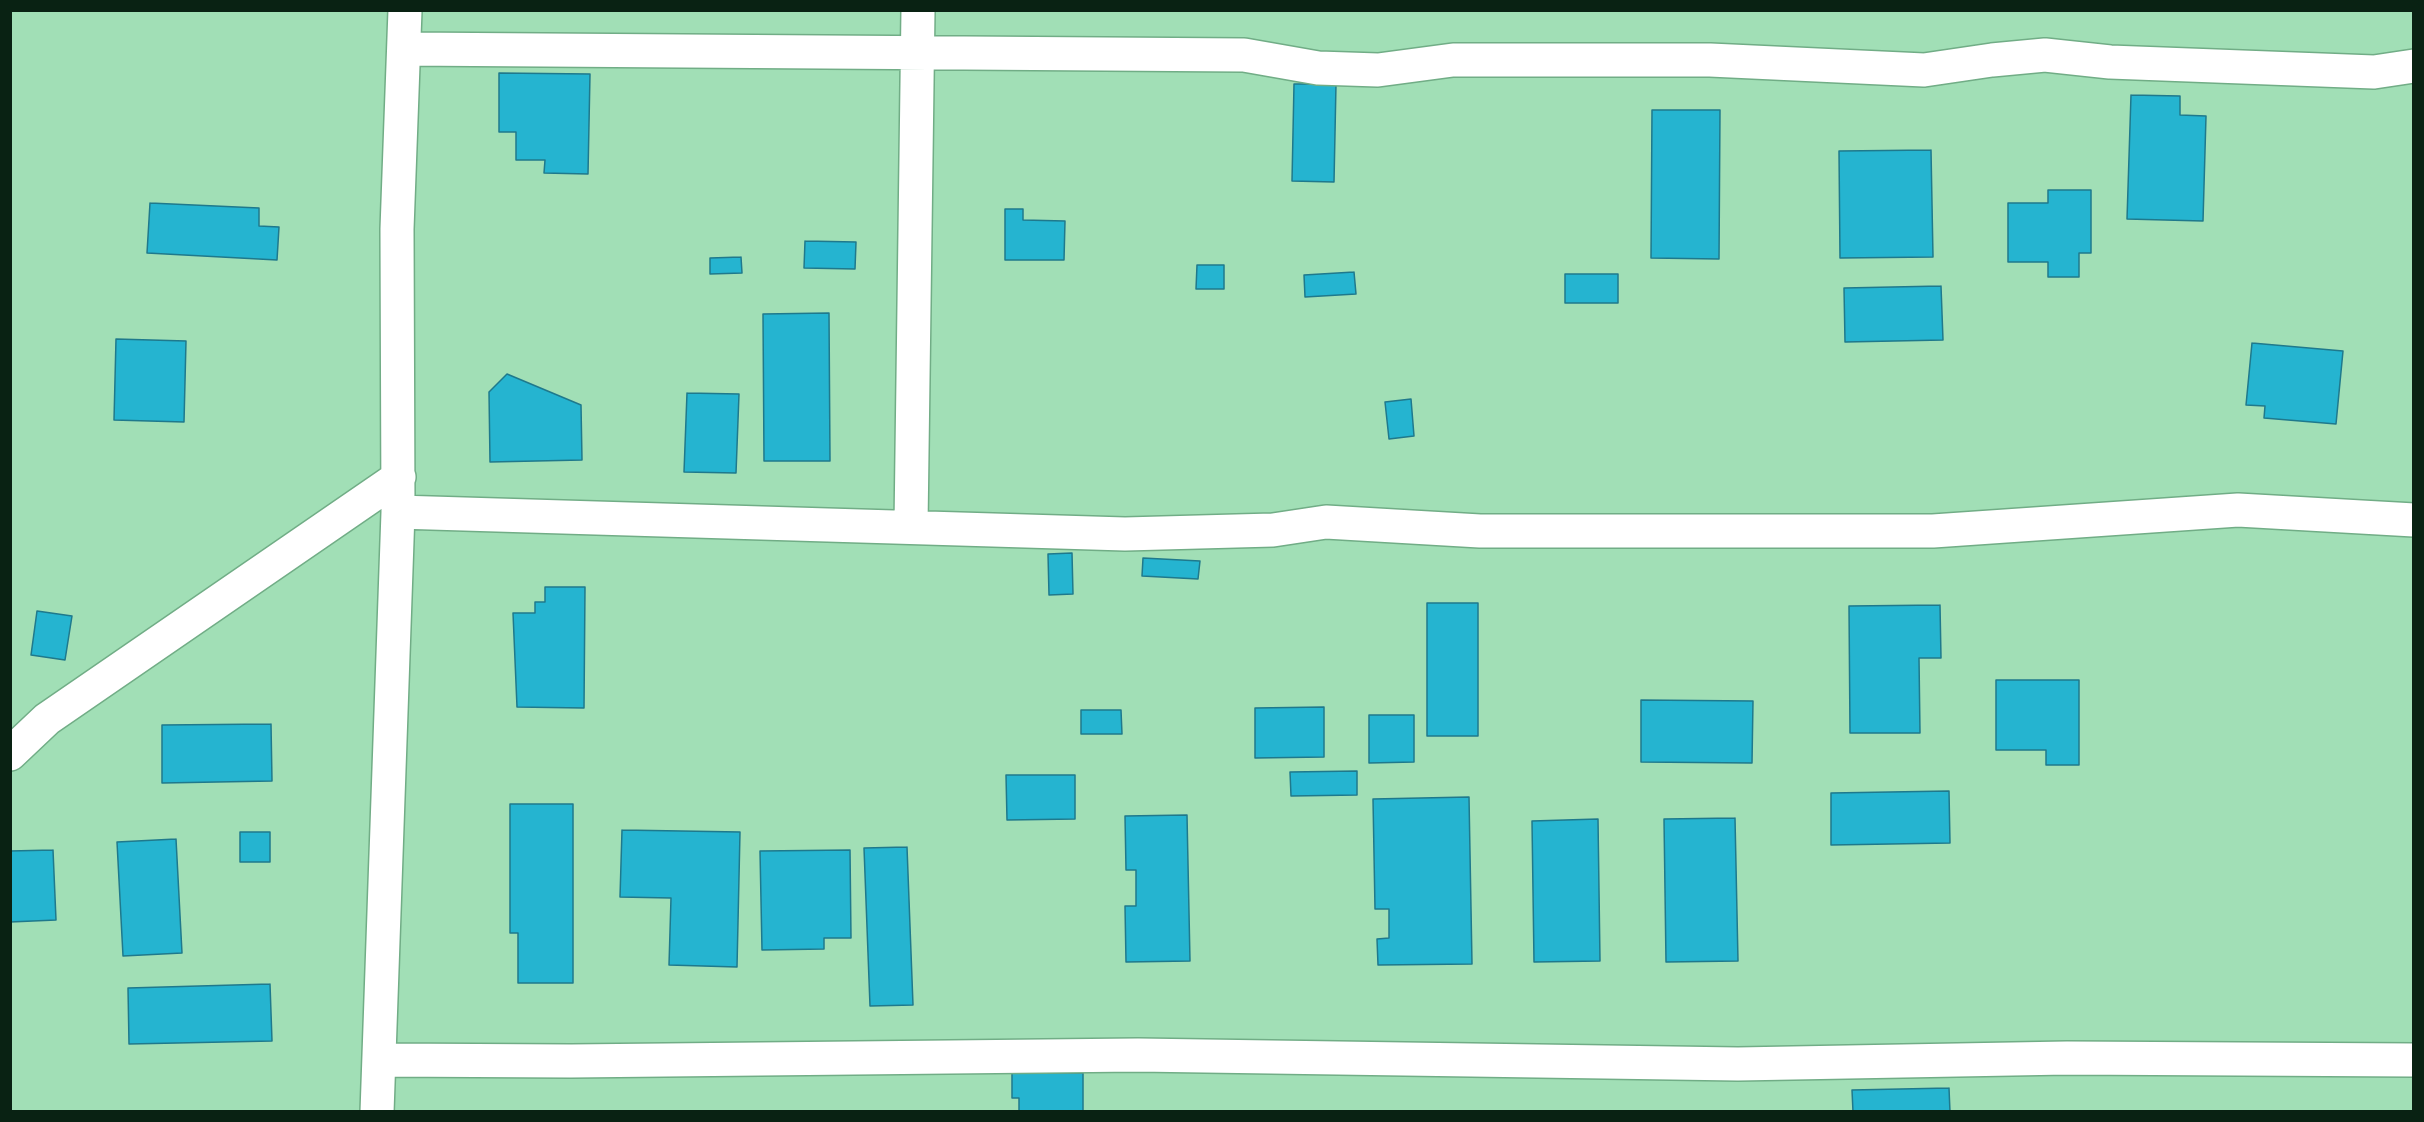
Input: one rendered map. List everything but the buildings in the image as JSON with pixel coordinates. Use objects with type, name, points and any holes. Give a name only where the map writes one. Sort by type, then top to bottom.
[{"type":"street","points":[[376,1112],[380,1060],[399,477],[397,229],[405,10]]},
{"type":"street","points":[[911,525],[918,10]]},
{"type":"street","points":[[404,49],[1244,55],[1318,68],[1378,70],[1453,60],[1710,60],[1924,70],[2046,55],[2110,62],[2374,72],[2414,66]]},
{"type":"street","points":[[10,754],[47,719],[399,477]]},
{"type":"street","points":[[398,512],[911,525],[1125,534],[1273,530],[1326,522],[1480,531],[1933,531],[2238,510],[2414,520]]},
{"type":"street","points":[[380,1060],[582,1061],[1138,1055],[1737,1064],[2067,1058],[2414,1060]]}]
